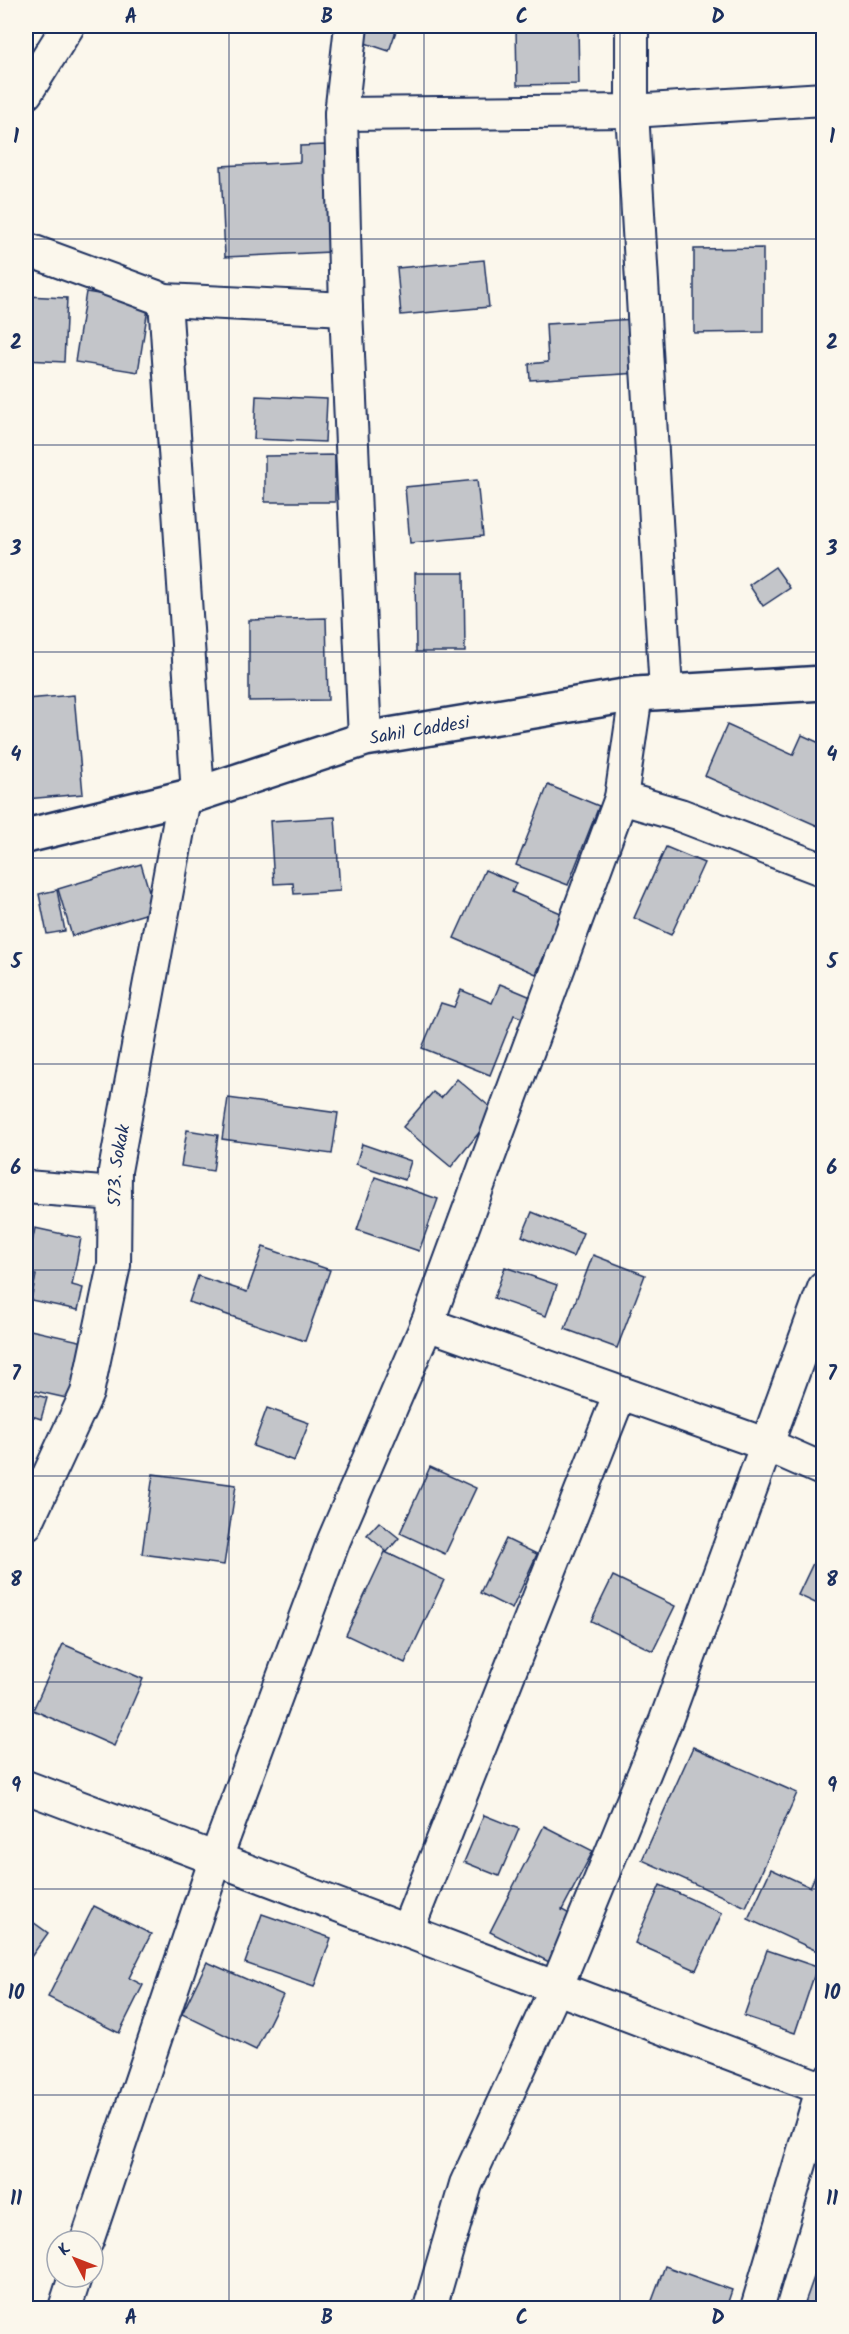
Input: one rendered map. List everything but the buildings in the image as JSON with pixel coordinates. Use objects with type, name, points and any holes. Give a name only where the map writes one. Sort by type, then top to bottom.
[{"type":"street","points":[[26,93],[68,26]]},
{"type":"street","points":[[351,26],[341,114],[346,309],[365,739]]},
{"type":"street","points":[[91,2229],[216,1858],[334,1540],[427,1324],[621,798],[651,692],[632,111],[632,26]]},
{"type":"street","points":[[341,114],[632,111],[824,99]]},
{"type":"street","points":[[26,249],[165,300],[346,309]]},
{"type":"street","name":"573. Sokak","points":[[26,1524],[87,1394],[114,1265],[115,1171],[191,796],[165,300]]},
{"type":"street","name":"Sahil Caddesi","points":[[26,836],[191,796],[365,739],[651,692],[824,683]]},
{"type":"street","points":[[621,798],[680,815],[824,870]]},
{"type":"street","points":[[26,1187],[115,1194]]},
{"type":"street","points":[[430,2308],[466,2184],[556,1988],[666,1720],[765,1444],[824,1288]]},
{"type":"street","points":[[427,1324],[765,1444],[824,1470]]},
{"type":"street","points":[[407,1931],[620,1393]]},
{"type":"street","points":[[26,1787],[823,2087],[758,2308]]},
{"type":"street","points":[[65,2308],[71,2289]]}]
